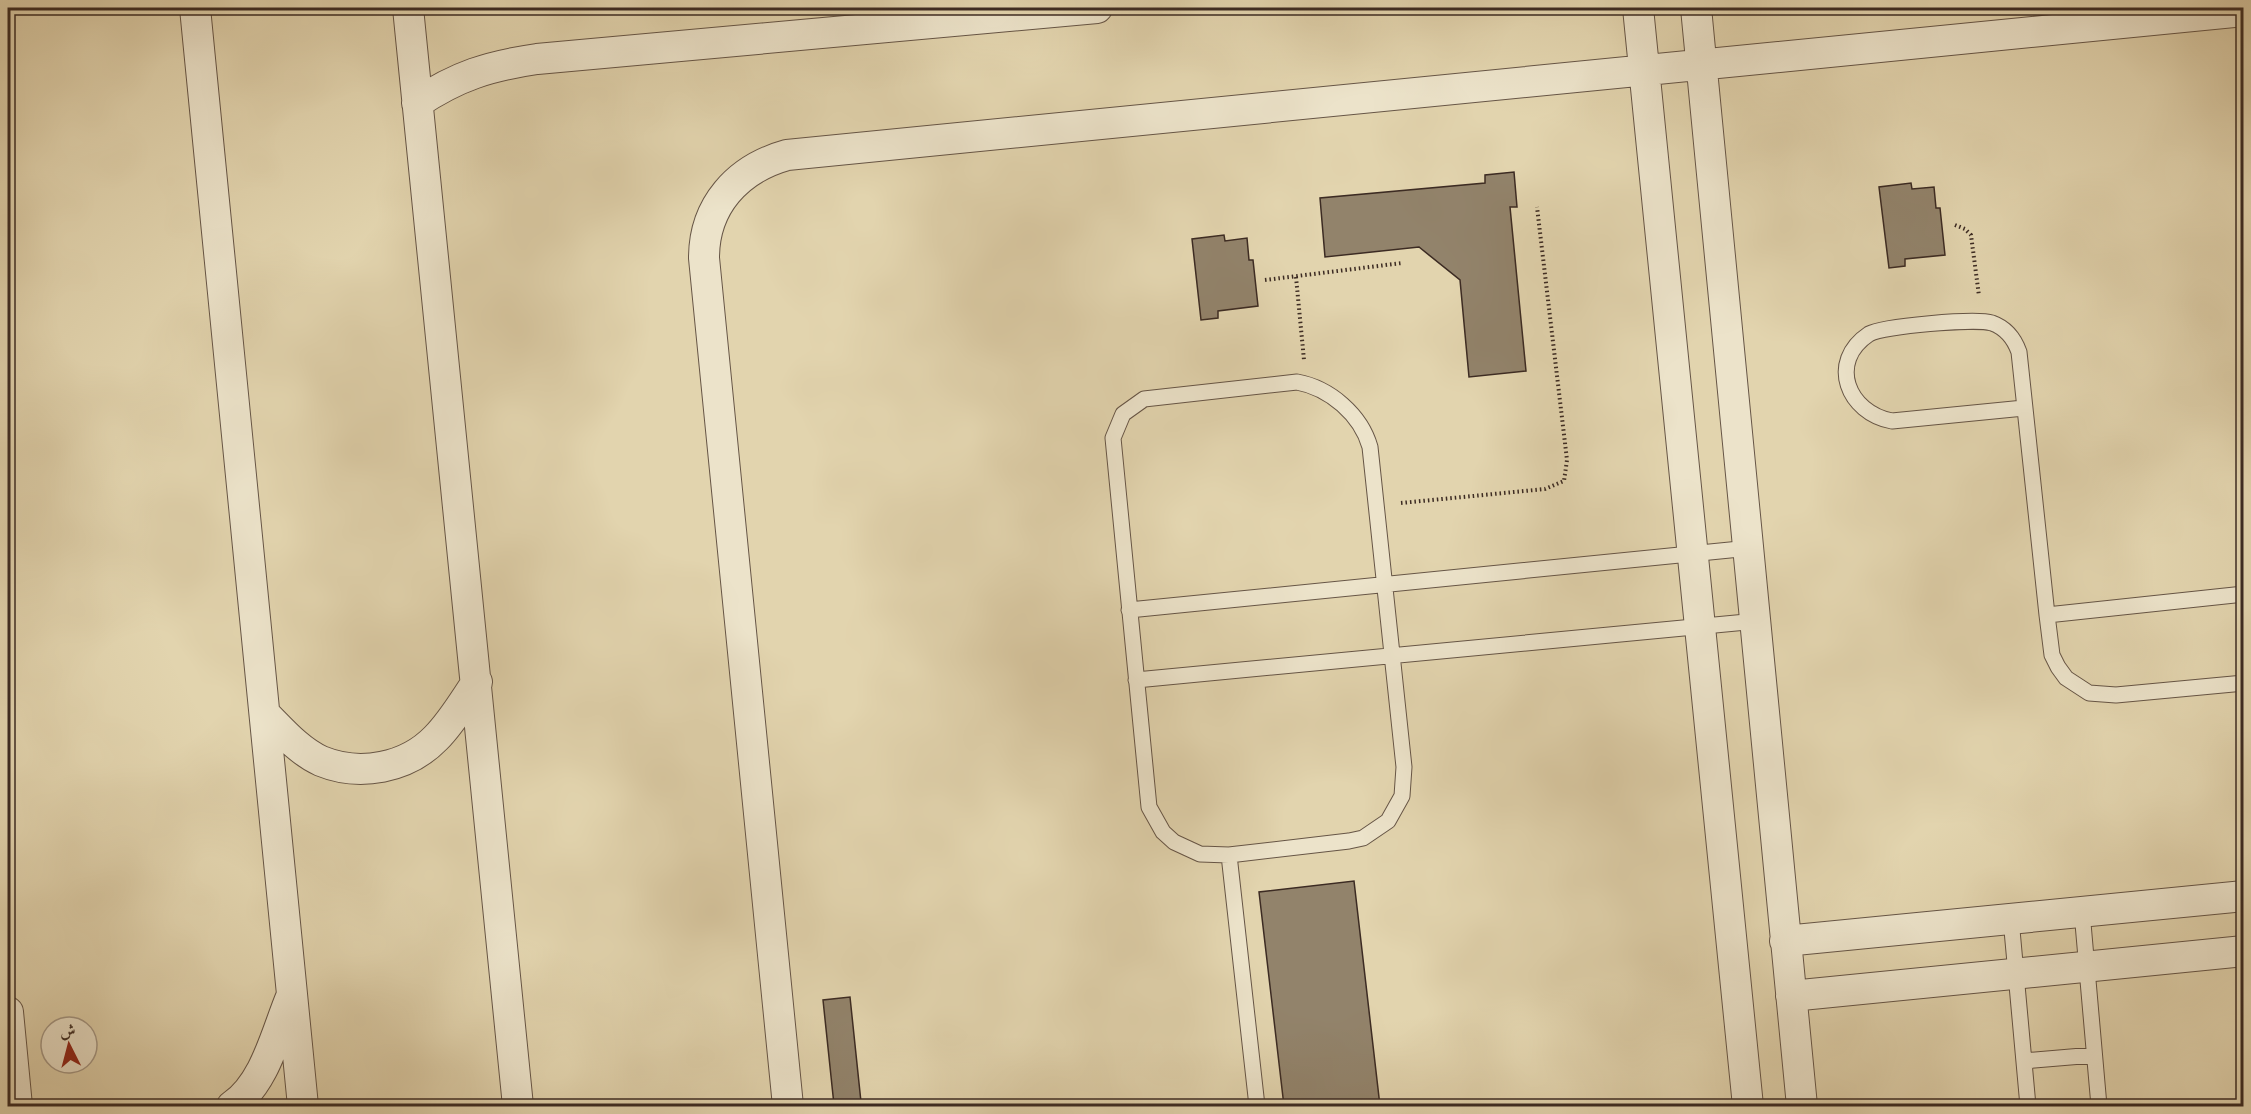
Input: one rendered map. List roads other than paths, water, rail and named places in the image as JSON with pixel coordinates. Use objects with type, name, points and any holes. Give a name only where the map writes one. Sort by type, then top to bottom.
[{"type":"street","points":[[195,8],[303,1107]]},
{"type":"street","points":[[408,8],[518,1107]]},
{"type":"street","points":[[417,104],[472,73],[493,66],[537,59],[1081,8]]},
{"type":"street","points":[[1638,8],[1748,1107]]},
{"type":"street","points":[[1696,8],[1750,548],[1802,1107]]},
{"type":"street","points":[[788,1107],[704,258],[711,216],[726,192],[759,165],[787,155],[2244,11]]},
{"type":"street","points":[[265,714],[299,747],[320,760],[344,768],[369,769],[394,764],[409,757],[436,738],[477,682]]},
{"type":"street","points":[[1785,941],[2244,896]]},
{"type":"street","points":[[1791,996],[2244,951]]},
{"type":"street","points":[[231,1107],[249,1091],[258,1076],[292,995]]},
{"type":"street","points":[[8,1012],[17,1107]]},
{"type":"lane","points":[[2024,408],[1892,422],[1867,413],[1850,392],[1847,366],[1852,353],[1870,334],[1882,329],[1982,321],[2001,327],[2015,342],[2019,352],[2047,615],[2052,655],[2058,667],[2066,678],[2089,693],[2116,695],[2244,683]]},
{"type":"lane","points":[[1287,382],[1306,384],[1326,392],[1350,412],[1363,428],[1370,447],[1384,585],[1404,781],[1396,810],[1388,821],[1363,838],[1349,841],[1229,855],[1200,854],[1174,842],[1155,820],[1147,793],[1113,451],[1115,432],[1123,414],[1132,405],[1157,396],[1287,382]]},
{"type":"lane","points":[[1129,610],[1750,548]]},
{"type":"lane","points":[[2047,615],[2244,594]]},
{"type":"lane","points":[[1136,680],[1757,621]]},
{"type":"lane","points":[[1229,855],[1257,1107]]},
{"type":"lane","points":[[2082,912],[2099,1107]]},
{"type":"lane","points":[[2011,919],[2028,1107]]},
{"type":"lane","points":[[2024,1061],[2094,1055]]}]
